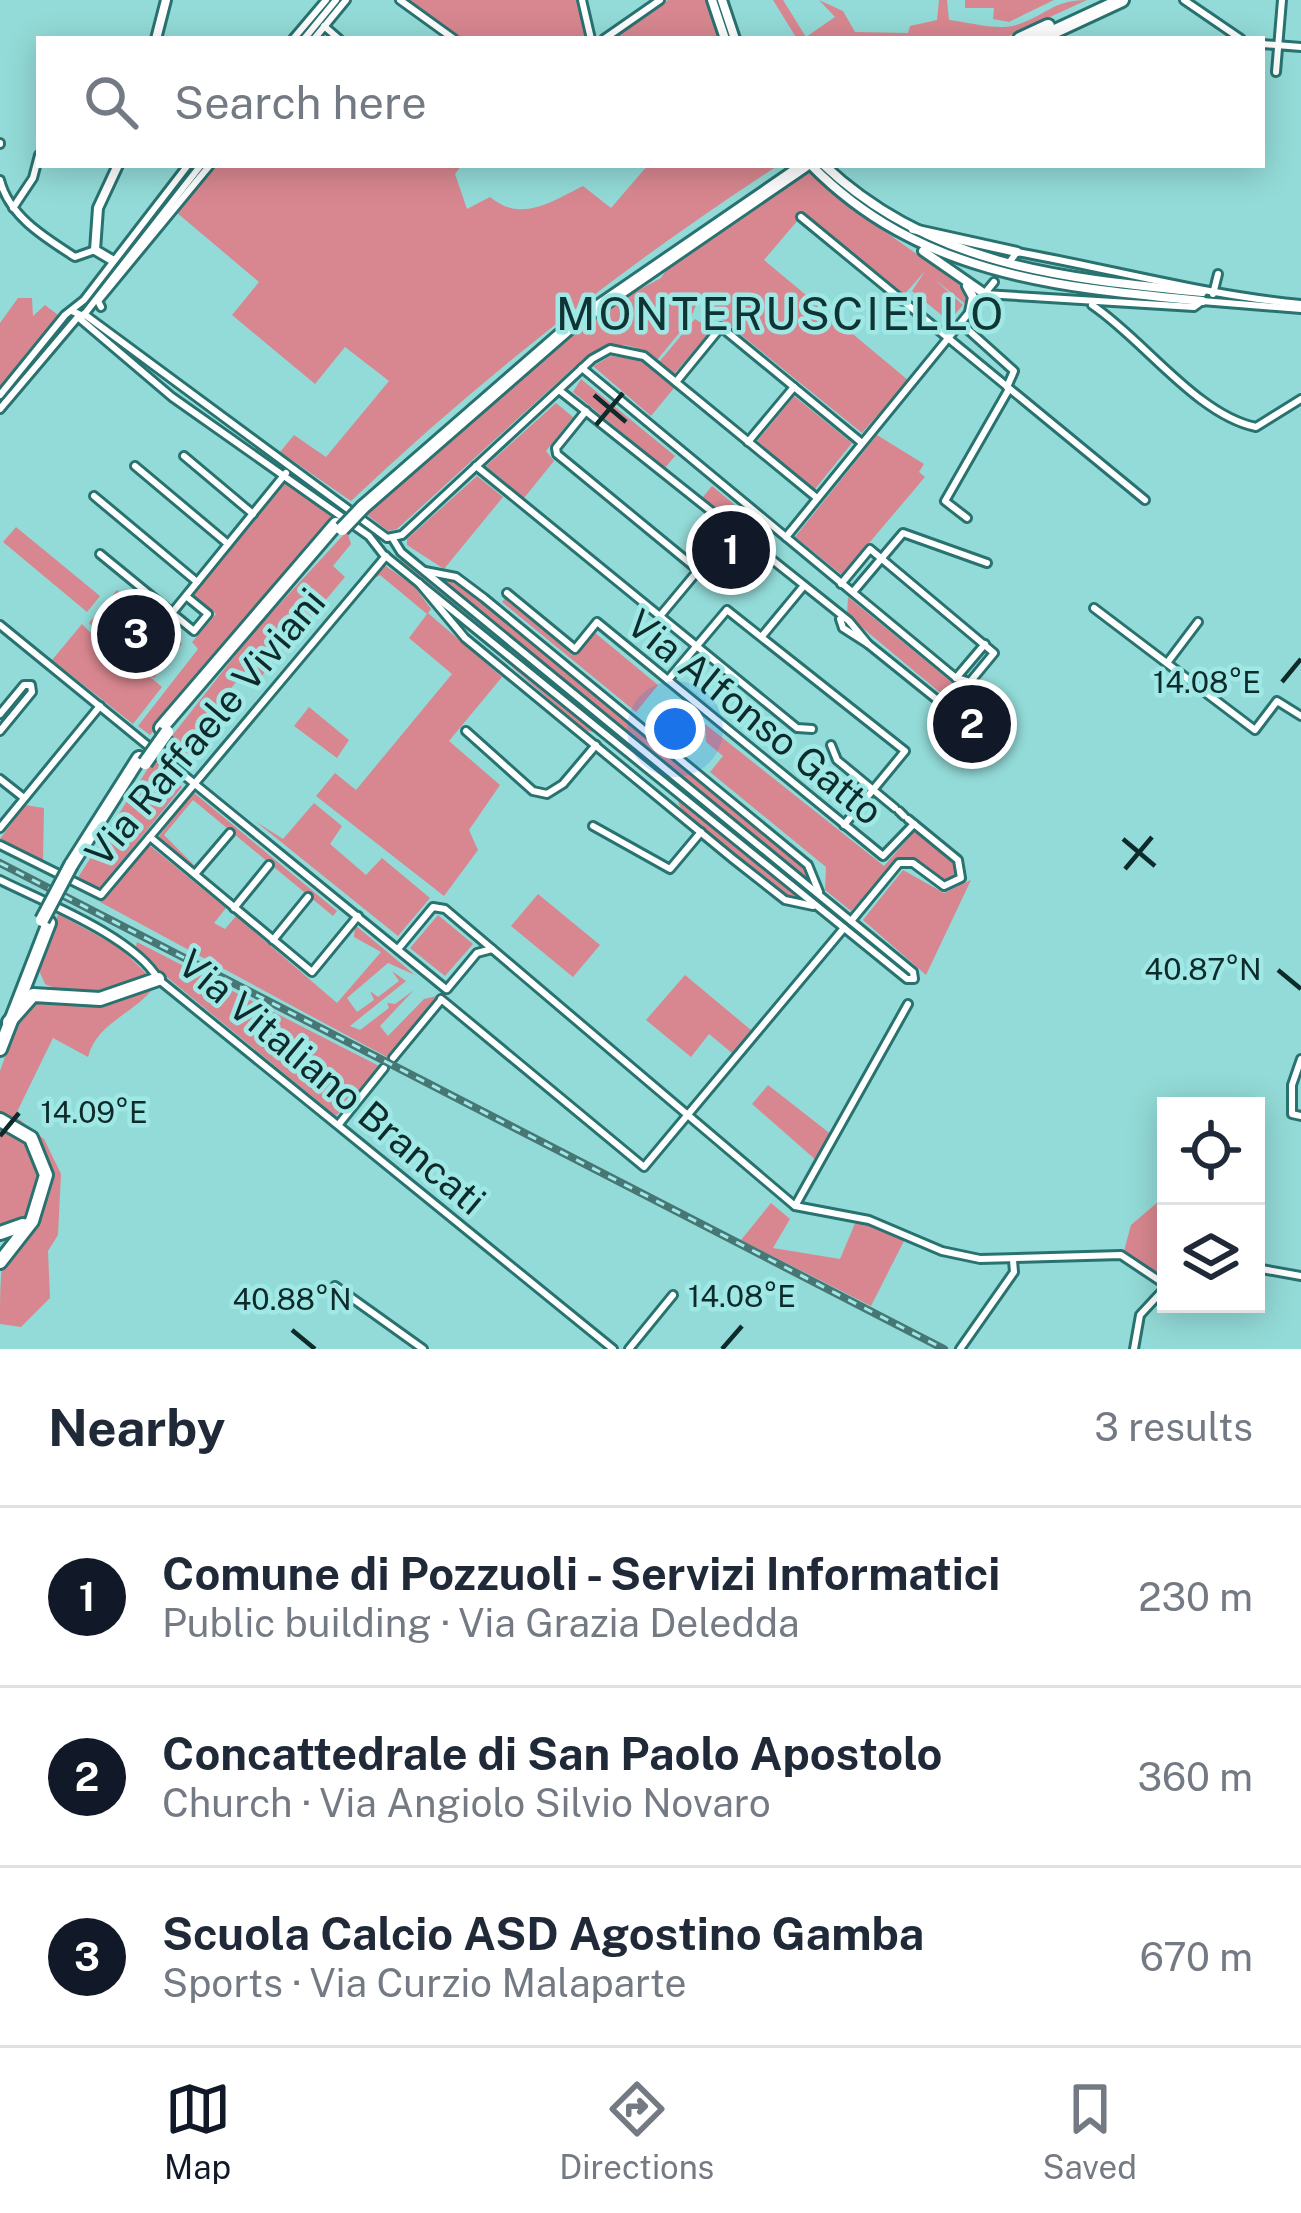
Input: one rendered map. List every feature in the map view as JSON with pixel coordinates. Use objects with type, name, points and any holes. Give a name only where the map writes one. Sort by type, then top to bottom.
[{"type":"highway","points":[[1026,36],[1103,0]]},
{"type":"highway","points":[[1044,36],[1122,0]]},
{"type":"highway","points":[[0,1049],[4,1023],[45,921],[142,761],[339,526],[568,319],[786,168]]},
{"type":"highway","points":[[360,505],[555,338],[649,268],[811,168]]},
{"type":"highway","points":[[4,1023],[45,921]]},
{"type":"highway","points":[[35,953],[38,980],[60,996]]},
{"type":"highway","points":[[4,1023],[30,997],[100,999],[158,979]]},
{"type":"highway","points":[[0,1120],[26,1133],[41,1154],[46,1183],[37,1211],[0,1262]]},
{"type":"highway","points":[[0,1233],[21,1227],[37,1211]]},
{"type":"street","points":[[157,36],[166,0]]},
{"type":"street","points":[[315,36],[326,0]]},
{"type":"street","points":[[306,36],[336,0]]},
{"type":"street","points":[[297,36],[346,0]]},
{"type":"street","points":[[400,0],[450,36]]},
{"type":"street","points":[[582,0],[590,36]]},
{"type":"street","points":[[608,36],[660,0]]},
{"type":"street","points":[[712,0],[724,36]]},
{"type":"street","points":[[722,0],[734,36]]},
{"type":"street","points":[[1184,0],[1237,36]]},
{"type":"street","points":[[1276,72],[1282,0]]},
{"type":"street","points":[[318,21],[336,36]]},
{"type":"street","points":[[1265,44],[1301,47]]},
{"type":"street","points":[[13,208],[36,166]]},
{"type":"street","points":[[95,250],[98,208],[117,168]]},
{"type":"street","points":[[108,272],[112,260],[186,168]]},
{"type":"street","points":[[0,409],[108,272],[203,168]]},
{"type":"street","points":[[101,307],[98,301],[204,168]]},
{"type":"street","points":[[816,168],[850,201],[985,293],[1194,307],[1202,297]]},
{"type":"street","points":[[817,168],[911,229],[1009,267],[1301,307]]},
{"type":"street","points":[[0,180],[13,208],[74,257],[95,250],[112,260]]},
{"type":"street","points":[[801,218],[1145,500]]},
{"type":"street","points":[[911,229],[1014,256],[1170,280],[1202,297]]},
{"type":"street","points":[[918,245],[1027,281],[1301,307]]},
{"type":"street","points":[[1213,294],[1218,274]]},
{"type":"street","points":[[962,281],[973,297],[970,312]]},
{"type":"street","points":[[786,537],[994,282]]},
{"type":"street","points":[[1089,303],[1121,323],[1216,411],[1243,424],[1261,426],[1301,399]]},
{"type":"street","points":[[1121,323],[1128,305]]},
{"type":"street","points":[[79,313],[182,392],[395,540],[425,571],[913,972],[914,979],[844,928],[286,473],[177,400],[79,313]]},
{"type":"street","points":[[676,382],[721,327],[862,443]]},
{"type":"street","points":[[965,327],[1014,370],[945,501],[967,518]]},
{"type":"street","points":[[382,555],[600,353],[622,348],[644,356],[817,498]]},
{"type":"street","points":[[583,368],[841,584],[956,678],[970,682],[994,653],[870,549],[841,584]]},
{"type":"street","points":[[0,395],[27,369]]},
{"type":"street","points":[[748,442],[794,387]]},
{"type":"street","points":[[560,390],[840,620],[843,628],[935,698]]},
{"type":"street","points":[[586,412],[556,452],[698,570]]},
{"type":"street","points":[[184,456],[253,514]]},
{"type":"street","points":[[135,466],[228,544]]},
{"type":"street","points":[[476,466],[797,728],[812,729]]},
{"type":"street","points":[[172,613],[286,473]]},
{"type":"street","points":[[94,496],[197,582]]},
{"type":"street","points":[[660,617],[730,531]]},
{"type":"street","points":[[853,592],[902,533],[987,563]]},
{"type":"street","points":[[382,555],[395,540]]},
{"type":"street","points":[[100,554],[194,631],[208,614],[186,596]]},
{"type":"street","name":"Via Raffaele Viviani","points":[[0,845],[99,896],[382,555]]},
{"type":"street","points":[[425,571],[459,579],[500,610],[808,866],[820,895]]},
{"type":"street","points":[[418,579],[425,595],[465,638],[675,811],[785,900],[818,907]]},
{"type":"street","points":[[763,635],[802,589]]},
{"type":"street","name":"Via Alfonso Gatto","points":[[507,593],[575,649],[597,622],[884,856],[904,816]]},
{"type":"street","points":[[1094,608],[1256,730],[1277,701],[1301,716]]},
{"type":"street","points":[[668,680],[727,610],[763,635],[904,751],[844,824]]},
{"type":"street","points":[[1167,663],[1198,622]]},
{"type":"street","points":[[0,625],[446,989]]},
{"type":"street","points":[[956,678],[985,644]]},
{"type":"street","points":[[0,731],[14,714],[32,692],[31,685],[24,685],[3,711],[14,714]]},
{"type":"street","points":[[0,828],[100,706]]},
{"type":"street","points":[[466,731],[533,791],[547,794],[563,784],[596,745]]},
{"type":"street","points":[[585,736],[612,737]]},
{"type":"street","points":[[831,745],[836,760],[958,860],[961,878],[944,886],[916,864],[899,863],[851,921]]},
{"type":"street","points":[[638,759],[645,752]]},
{"type":"street","points":[[0,778],[23,798]]},
{"type":"street","points":[[667,783],[675,811]]},
{"type":"street","points":[[593,826],[670,869],[701,832]]},
{"type":"street","points":[[195,874],[230,832]]},
{"type":"street","points":[[150,837],[311,972],[358,916]]},
{"type":"street","points":[[234,908],[269,865]]},
{"type":"street","name":"Via Vitaliano Brancati","points":[[0,880],[111,938],[613,1349]]},
{"type":"street","points":[[273,940],[308,897]]},
{"type":"street","points":[[398,949],[437,906],[795,1206],[880,1223],[946,1253],[1013,1260],[1121,1255],[1157,1280]]},
{"type":"street","points":[[441,1000],[634,1164],[651,1164],[844,928]]},
{"type":"street","points":[[477,936],[477,953]]},
{"type":"street","points":[[393,1058],[477,953],[492,949]]},
{"type":"street","points":[[795,1206],[908,1004]]},
{"type":"street","points":[[1301,1059],[1292,1085],[1292,1114],[1301,1116]]},
{"type":"street","points":[[339,1124],[384,1069]]},
{"type":"street","points":[[960,1349],[1014,1271],[1013,1260]]},
{"type":"street","points":[[1265,1270],[1301,1276]]},
{"type":"street","points":[[334,1286],[423,1349]]},
{"type":"street","points":[[629,1349],[673,1295]]},
{"type":"street","points":[[1134,1349],[1140,1315],[1157,1296]]},
{"type":"shaded area","points":[[406,0],[577,0],[586,36],[458,36]]},
{"type":"shaded area","points":[[668,0],[708,0],[719,36],[617,36]]},
{"type":"shaded area","points":[[773,0],[783,0],[805,36],[795,36]]},
{"type":"shaded area","points":[[819,0],[843,11],[855,32],[908,33],[910,26],[937,20],[939,0],[947,0],[949,20],[1000,27],[1016,25],[1065,3],[1087,0],[1009,36],[807,36],[835,17]]},
{"type":"shaded area","points":[[965,0],[1054,0],[1009,22],[993,19],[994,8],[965,8]]},
{"type":"shaded area","points":[[212,168],[460,168],[455,174],[467,209],[490,197],[502,205],[525,209],[583,186],[611,208],[645,168],[775,168],[557,323],[351,501],[280,452],[294,435],[326,457],[389,381],[345,347],[315,384],[232,315],[259,282],[176,212]]},
{"type":"shaded area","points":[[808,169],[849,206],[966,289],[968,306],[934,279],[963,305],[949,321],[912,291],[925,271],[904,295],[804,213],[764,260],[908,380],[862,433],[698,300],[690,320],[657,360],[638,348],[620,345],[582,360],[397,529],[388,531],[365,513],[595,313],[661,278],[674,258]]},
{"type":"shaded area","points":[[18,298],[32,298],[33,316],[45,305],[58,315],[0,386],[0,323]]},
{"type":"shaded area","points":[[695,319],[712,330],[674,374],[659,362]]},
{"type":"shaded area","points":[[611,356],[639,359],[674,388],[651,416],[593,366]]},
{"type":"shaded area","points":[[581,379],[675,456],[665,468],[573,392]]},
{"type":"shaded area","points":[[794,396],[852,443],[815,489],[757,441]]},
{"type":"shaded area","points":[[556,403],[573,417],[546,451],[554,461],[524,498],[486,466]]},
{"type":"shaded area","points":[[877,435],[924,464],[919,472],[925,477],[842,575],[795,537]]},
{"type":"shaded area","points":[[477,476],[503,497],[444,569],[407,545],[407,539]]},
{"type":"shaded area","points":[[287,481],[334,519],[150,735],[138,726],[198,649],[192,642],[216,614],[193,595]]},
{"type":"shaded area","points":[[712,486],[760,526],[750,538],[702,498]]},
{"type":"shaded area","points":[[16,527],[100,596],[87,612],[3,542]]},
{"type":"shaded area","points":[[347,531],[351,544],[333,566],[345,577],[261,677],[249,666],[223,698],[235,709],[216,732],[202,723],[214,734],[195,757],[182,747],[195,759],[190,765],[164,746],[252,634]]},
{"type":"shaded area","points":[[402,557],[637,749],[636,751],[400,560]]},
{"type":"shaded area","points":[[383,564],[414,586],[431,609],[428,613],[502,677],[449,741],[500,785],[469,830],[478,850],[444,896],[316,796],[335,773],[356,790],[452,674],[409,638],[427,614],[380,575],[368,582]]},
{"type":"shaded area","points":[[440,578],[457,582],[806,870],[812,883]]},
{"type":"shaded area","points":[[117,590],[182,644],[154,678],[120,651],[162,687],[133,724],[52,660],[82,624],[108,650],[119,650],[89,623]]},
{"type":"shaded area","points":[[431,596],[599,733],[584,730]]},
{"type":"shaded area","points":[[507,596],[572,655],[594,632],[658,685],[636,712],[502,602]]},
{"type":"shaded area","points":[[848,597],[953,683],[943,695],[847,615]]},
{"type":"shaded area","points":[[309,707],[349,740],[337,758],[294,726]]},
{"type":"shaded area","points":[[705,724],[884,866],[915,831],[955,864],[958,875],[944,881],[919,861],[899,858],[851,911],[825,890],[826,867],[710,772],[723,756],[706,742]]},
{"type":"shaded area","points":[[154,759],[182,787],[100,888],[77,879]]},
{"type":"shaded area","points":[[193,792],[337,911],[333,916],[193,800],[164,835],[197,868],[157,839]]},
{"type":"shaded area","points":[[676,796],[801,899],[785,895],[681,809]]},
{"type":"shaded area","points":[[314,803],[342,826],[330,844],[366,875],[382,858],[430,898],[398,936],[255,821],[283,839]]},
{"type":"shaded area","points":[[25,805],[44,808],[43,862],[0,839]]},
{"type":"shaded area","points":[[148,844],[226,908],[214,923],[225,929],[236,916],[337,1003],[381,952],[354,937],[355,925],[415,975],[388,963],[347,998],[357,1012],[374,1000],[370,991],[378,997],[399,981],[392,971],[406,981],[350,1026],[360,1030],[389,1008],[387,1003],[395,1004],[414,990],[380,1026],[388,1036],[424,999],[437,996],[387,1057],[100,902]]},
{"type":"shaded area","points":[[903,870],[944,893],[971,880],[926,975],[863,920]]},
{"type":"shaded area","points":[[538,894],[600,945],[573,977],[511,926]]},
{"type":"shaded area","points":[[58,914],[119,947],[150,977],[85,993],[45,984],[38,968]]},
{"type":"shaded area","points":[[438,915],[473,944],[445,976],[410,948]]},
{"type":"shaded area","points":[[137,942],[381,1067],[336,1116],[135,951]]},
{"type":"shaded area","points":[[685,975],[751,1030],[732,1053],[709,1034],[691,1057],[646,1020]]},
{"type":"shaded area","points":[[156,984],[100,1034],[88,1057],[53,1038],[15,1116],[44,1139],[61,1174],[58,1235],[48,1251],[50,1298],[21,1327],[0,1324],[2,1267],[48,1200],[51,1185],[51,1169],[40,1144],[26,1128],[0,1116],[0,1071],[21,1012],[42,1000],[99,1005]]},
{"type":"shaded area","points":[[768,1085],[832,1135],[817,1161],[752,1104]]},
{"type":"shaded area","points":[[0,1125],[33,1154],[39,1179],[25,1220],[0,1230]]},
{"type":"shaded area","points":[[771,1203],[790,1219],[773,1248],[840,1259],[856,1221],[906,1237],[871,1306],[741,1240]]},
{"type":"shaded area","points":[[1157,1203],[1157,1273],[1124,1251],[1131,1225]]},
{"type":"railway","points":[[0,863],[944,1349]]},
{"type":"place","name":"Comune di Pozzuoli - Servizi Informatici","points":[[731,550]]},
{"type":"place","name":"Scuola Calcio ASD Agostino Gamba","points":[[136,634]]},
{"type":"place","name":"Concattedrale di San Paolo Apostolo","points":[[972,724]]},
{"type":"district","name":"MONTERUSCIELLO","points":[[781,313]]}]
